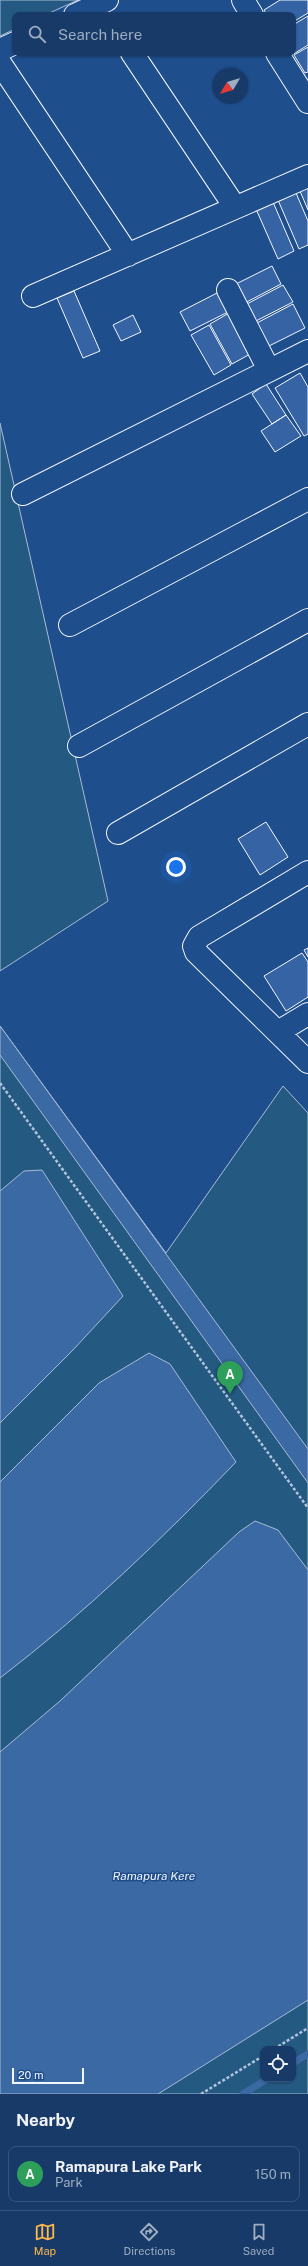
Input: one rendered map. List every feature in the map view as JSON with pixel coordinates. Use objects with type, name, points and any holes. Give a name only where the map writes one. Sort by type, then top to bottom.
[{"type":"street","points":[[243,0],[250,12]]},
{"type":"street","points":[[85,12],[104,6]]},
{"type":"street","points":[[0,50],[12,44]]},
{"type":"street","points":[[134,56],[235,208]]},
{"type":"street","points":[[279,56],[308,102]]},
{"type":"street","points":[[0,62],[128,255]]},
{"type":"street","points":[[33,296],[308,176]]},
{"type":"street","points":[[228,290],[269,370]]},
{"type":"street","points":[[23,494],[308,351]]},
{"type":"street","points":[[70,625],[308,499]]},
{"type":"street","points":[[79,746],[308,620]]},
{"type":"street","points":[[118,833],[308,724]]},
{"type":"street","points":[[308,872],[199,937],[194,946],[196,952],[308,1062]]},
{"type":"street","points":[[278,1032],[308,1014]]},
{"type":"path","points":[[0,1083],[308,1508]]},
{"type":"path","points":[[279,2046],[308,2028]]},
{"type":"path","points":[[201,2094],[260,2058]]},
{"type":"shaded area","points":[[0,0],[78,0],[52,12],[12,12],[12,30],[0,36]]},
{"type":"shaded area","points":[[0,423],[108,901],[0,971]]},
{"type":"shaded area","points":[[0,1026],[166,1253],[283,1086],[308,1113],[308,2094],[0,2094]]},
{"type":"water","points":[[0,1026],[308,1449],[308,1483],[0,1055]]},
{"type":"water","points":[[42,1170],[123,1296],[72,1351],[0,1423],[0,1191],[24,1171]]},
{"type":"water","points":[[149,1353],[170,1364],[236,1462],[180,1519],[93,1601],[0,1678],[0,1482],[99,1383]]},
{"type":"water","name":"Ramapura Kere","points":[[255,1521],[278,1530],[308,1570],[308,2000],[158,2094],[0,2094],[0,1752],[60,1701],[239,1532]]},
{"type":"building","points":[[280,0],[308,0],[308,13],[296,20],[296,12],[265,12],[264,10]]},
{"type":"building","points":[[308,16],[308,45],[296,52],[296,23]]},
{"type":"building","points":[[308,47],[308,72],[305,73],[295,56]]},
{"type":"building","points":[[308,187],[308,210],[300,191]]},
{"type":"building","points":[[296,193],[308,221],[308,245],[299,249],[278,200]]},
{"type":"building","points":[[273,202],[294,251],[278,259],[256,209]]},
{"type":"building","points":[[272,266],[281,284],[243,304],[234,285]]},
{"type":"building","points":[[283,285],[293,302],[254,322],[245,305]]},
{"type":"building","points":[[74,291],[100,351],[83,358],[57,298]]},
{"type":"building","points":[[217,293],[228,312],[190,331],[180,312]]},
{"type":"building","points":[[293,304],[305,328],[267,347],[255,324]]},
{"type":"building","points":[[229,313],[252,353],[232,364],[210,324]]},
{"type":"building","points":[[133,315],[141,332],[121,341],[113,325]]},
{"type":"building","points":[[209,325],[231,365],[214,375],[191,335]]},
{"type":"building","points":[[300,373],[308,387],[308,434],[304,436],[275,388]]},
{"type":"building","points":[[266,384],[286,415],[272,424],[252,394]]},
{"type":"building","points":[[286,415],[301,436],[275,452],[261,431]]},
{"type":"building","points":[[266,822],[288,857],[260,875],[238,839]]},
{"type":"building","points":[[308,948],[308,957],[304,950]]},
{"type":"building","points":[[302,953],[308,962],[308,997],[286,1011],[264,976]]},
{"type":"waterway","points":[[296,2061],[308,2054]]},
{"type":"waterway","points":[[243,2094],[262,2082]]},
{"type":"place","name":"Ramapura Lake Park","points":[[230,1394]]}]
